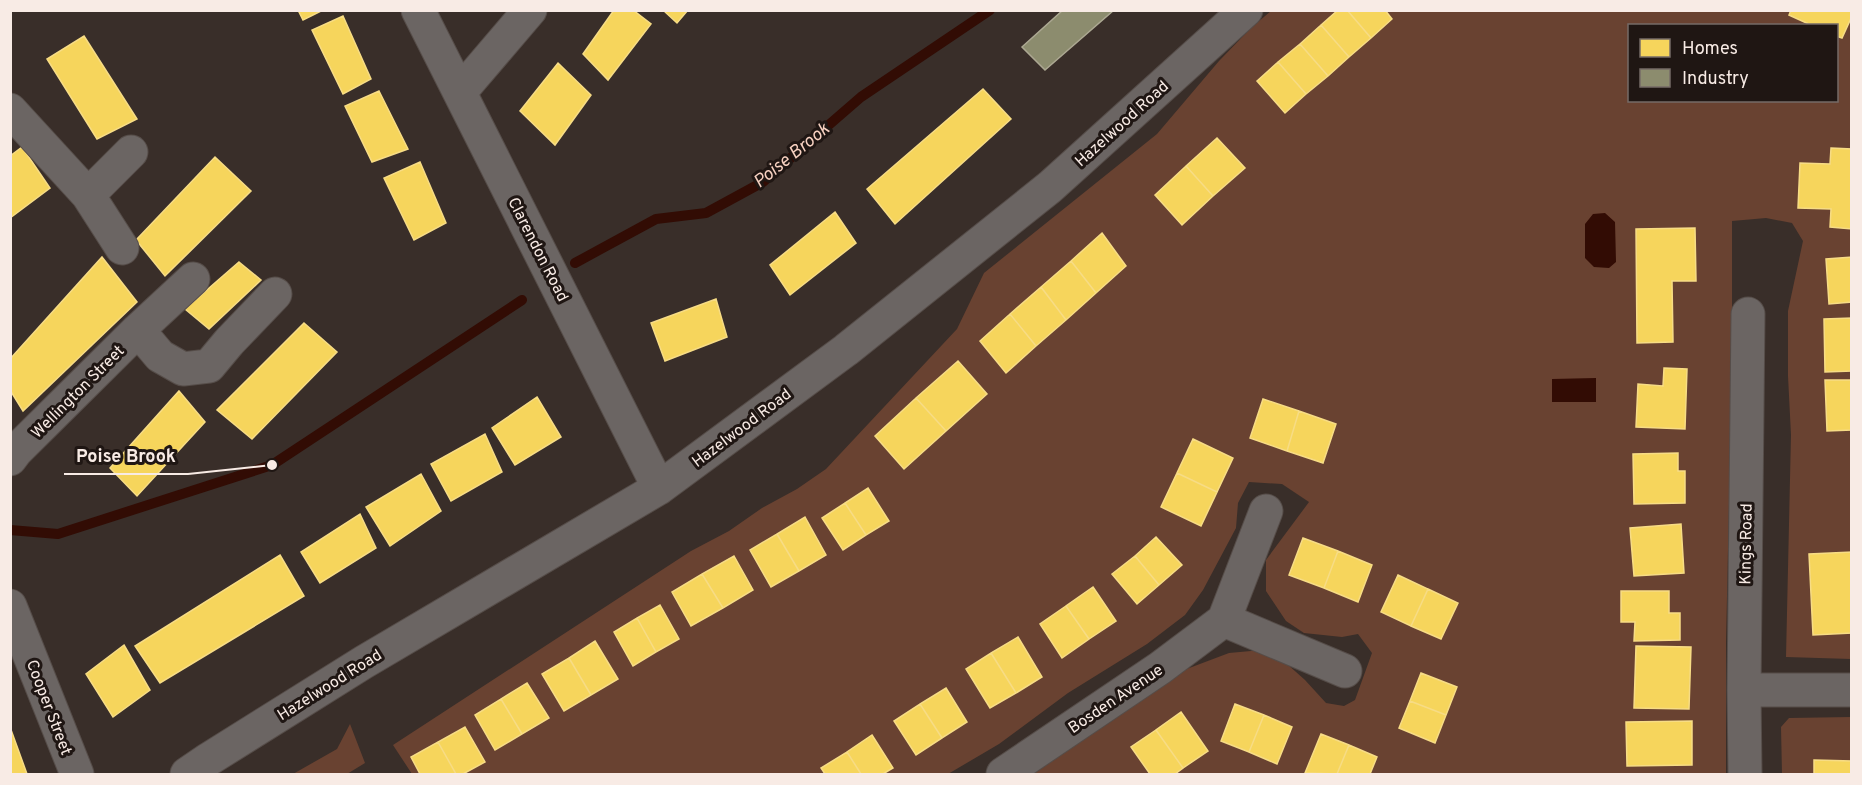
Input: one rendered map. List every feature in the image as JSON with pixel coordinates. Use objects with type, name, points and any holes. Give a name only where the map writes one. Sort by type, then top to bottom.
[{"type":"street","name":"Clarendon Road","points":[[418,10],[659,488]]},
{"type":"street","points":[[460,92],[530,10]]},
{"type":"street","name":"Hazelwood Road","points":[[187,774],[364,662],[659,488],[846,350],[1050,187],[1246,10]]},
{"type":"street","points":[[10,110],[88,195],[122,248]]},
{"type":"street","points":[[88,195],[131,152]]},
{"type":"street","name":"Wellington Street","points":[[12,450],[193,279]]},
{"type":"street","name":"Wellington Street","points":[[138,330],[160,356],[183,369],[209,366],[275,294]]},
{"type":"street","name":"Kings Road","points":[[1745,774],[1748,314]]},
{"type":"street","points":[[1266,511],[1224,620],[1345,671]]},
{"type":"street","name":"Cooper Street","points":[[10,606],[77,774]]},
{"type":"street","name":"Bosden Avenue","points":[[1004,774],[1160,668],[1224,620]]},
{"type":"street","points":[[1744,690],[1851,690]]},
{"type":"shaded area","points":[[1271,11],[1851,11],[1851,659],[1786,657],[1791,435],[1788,311],[1803,241],[1792,223],[1766,218],[1732,221],[1726,774],[1034,774],[1066,749],[1106,725],[1184,670],[1229,653],[1262,650],[1287,664],[1326,703],[1344,706],[1355,700],[1372,653],[1358,634],[1342,637],[1304,633],[1286,621],[1266,591],[1266,560],[1309,502],[1282,484],[1249,482],[1238,503],[1236,528],[1203,590],[1185,615],[1147,644],[1068,693],[999,744],[948,774],[412,774],[393,745],[691,551],[729,531],[826,469],[957,329],[984,273],[1157,134],[1219,61]]},
{"type":"shaded area","points":[[1605,213],[1615,222],[1616,262],[1609,268],[1594,267],[1585,258],[1585,224],[1593,214]]},
{"type":"shaded area","points":[[1596,378],[1596,402],[1552,402],[1552,379]]},
{"type":"shaded area","points":[[1851,717],[1851,774],[1782,774],[1781,727],[1789,718]]},
{"type":"shaded area","points":[[350,724],[365,763],[347,774],[293,774],[337,749]]},
{"type":"building: Homes","points":[[298,10],[323,10],[303,20]]},
{"type":"building: Homes","points":[[614,10],[633,10],[651,24],[608,80],[583,54]]},
{"type":"building: Homes","points":[[663,10],[688,10],[677,23]]},
{"type":"building: Homes","points":[[1338,10],[1347,10],[1371,38],[1349,57],[1321,25]]},
{"type":"building: Homes","points":[[1347,10],[1385,10],[1392,19],[1371,38]]},
{"type":"building: Homes","points":[[1791,10],[1852,10],[1852,16],[1842,38],[1838,37],[1838,24],[1809,24],[1789,15]]},
{"type":"building: Homes","points":[[343,16],[371,79],[343,94],[312,30]]},
{"type":"building: Homes","points":[[1321,25],[1349,57],[1328,76],[1300,44]]},
{"type":"building: Homes","points":[[84,36],[137,119],[97,139],[47,59]]},
{"type":"building: Homes","points":[[1300,44],[1328,76],[1306,94],[1278,62]]},
{"type":"building: Homes","points":[[1278,62],[1306,94],[1285,113],[1257,81]]},
{"type":"building: Homes","points":[[558,63],[591,95],[555,145],[520,111]]},
{"type":"building: Homes","points":[[983,89],[1011,119],[895,224],[867,189]]},
{"type":"building: Homes","points":[[379,91],[408,149],[372,162],[345,106]]},
{"type":"building: Homes","points":[[1217,138],[1245,168],[1213,196],[1186,166]]},
{"type":"building: Homes","points":[[22,147],[50,188],[10,218],[10,156]]},
{"type":"building: Homes","points":[[1831,148],[1852,149],[1852,229],[1830,227],[1831,209],[1798,208],[1800,163],[1830,164]]},
{"type":"building: Homes","points":[[215,157],[251,191],[165,276],[136,240]]},
{"type":"building: Homes","points":[[420,162],[446,223],[414,240],[384,178]]},
{"type":"building: Homes","points":[[1186,166],[1213,196],[1182,225],[1155,195]]},
{"type":"building: Homes","points":[[835,212],[856,243],[790,295],[770,265]]},
{"type":"building: Homes","points":[[1695,228],[1696,281],[1672,281],[1673,342],[1637,343],[1636,229]]},
{"type":"building: Homes","points":[[1102,233],[1126,266],[1096,293],[1071,261]]},
{"type":"building: Homes","points":[[102,257],[137,302],[23,411],[10,390],[10,359]]},
{"type":"building: Homes","points":[[1852,257],[1852,302],[1829,304],[1826,259]]},
{"type":"building: Homes","points":[[1071,261],[1096,293],[1066,320],[1041,287]]},
{"type":"building: Homes","points":[[239,262],[261,280],[209,329],[185,309]]},
{"type":"building: Homes","points":[[1041,287],[1066,320],[1036,346],[1010,314]]},
{"type":"building: Homes","points":[[716,299],[727,337],[665,361],[651,323]]},
{"type":"building: Homes","points":[[1010,314],[1036,346],[1006,373],[980,341]]},
{"type":"building: Homes","points":[[1852,318],[1852,371],[1825,372],[1824,319]]},
{"type":"building: Homes","points":[[304,323],[337,352],[252,439],[217,410]]},
{"type":"building: Homes","points":[[958,361],[987,394],[946,431],[916,398]]},
{"type":"building: Homes","points":[[1664,368],[1687,369],[1685,429],[1636,427],[1638,384],[1663,386]]},
{"type":"building: Homes","points":[[1825,380],[1852,380],[1852,430],[1827,431]]},
{"type":"building: Homes","points":[[179,391],[205,422],[137,496],[110,468]]},
{"type":"building: Homes","points":[[537,397],[561,437],[515,465],[492,428]]},
{"type":"building: Homes","points":[[916,398],[946,431],[904,469],[875,436]]},
{"type":"building: Homes","points":[[1263,399],[1299,411],[1287,451],[1250,438]]},
{"type":"building: Homes","points":[[1299,411],[1336,424],[1323,463],[1287,451]]},
{"type":"building: Homes","points":[[485,434],[502,472],[451,501],[431,464]]},
{"type":"building: Homes","points":[[1193,439],[1233,458],[1217,492],[1177,473]]},
{"type":"building: Homes","points":[[1678,453],[1678,471],[1685,471],[1685,503],[1634,504],[1633,454]]},
{"type":"building: Homes","points":[[1177,473],[1217,492],[1201,526],[1161,507]]},
{"type":"building: Homes","points":[[421,474],[441,511],[390,546],[366,507]]},
{"type":"building: Homes","points":[[868,488],[889,521],[866,535],[845,503]]},
{"type":"building: Homes","points":[[845,503],[866,535],[843,550],[822,518]]},
{"type":"building: Homes","points":[[360,514],[376,548],[320,583],[301,552]]},
{"type":"building: Homes","points":[[805,517],[826,555],[799,571],[777,534]]},
{"type":"building: Homes","points":[[1681,524],[1684,573],[1634,576],[1630,528]]},
{"type":"building: Homes","points":[[777,534],[799,571],[771,587],[750,550]]},
{"type":"building: Homes","points":[[1156,537],[1182,565],[1159,585],[1135,556]]},
{"type":"building: Homes","points":[[1303,538],[1338,551],[1324,588],[1289,575]]},
{"type":"building: Homes","points":[[1338,551],[1372,565],[1358,602],[1324,588]]},
{"type":"building: Homes","points":[[1852,552],[1852,633],[1813,635],[1809,554]]},
{"type":"building: Homes","points":[[280,555],[304,596],[160,683],[135,646]]},
{"type":"building: Homes","points":[[734,556],[753,590],[723,608],[702,574]]},
{"type":"building: Homes","points":[[1135,556],[1159,585],[1137,604],[1112,574]]},
{"type":"building: Homes","points":[[702,574],[723,608],[691,626],[672,592]]},
{"type":"building: Homes","points":[[1398,575],[1428,589],[1411,626],[1381,612]]},
{"type":"building: Homes","points":[[1093,587],[1116,621],[1089,639],[1066,606]]},
{"type":"building: Homes","points":[[1428,589],[1458,603],[1441,639],[1411,626]]},
{"type":"building: Homes","points":[[1621,591],[1669,591],[1669,613],[1680,613],[1680,640],[1634,641],[1635,622],[1621,622]]},
{"type":"building: Homes","points":[[660,605],[679,639],[656,652],[637,618]]},
{"type":"building: Homes","points":[[1066,606],[1089,639],[1062,658],[1040,624]]},
{"type":"building: Homes","points":[[637,618],[656,652],[633,666],[614,632]]},
{"type":"building: Homes","points":[[1018,637],[1042,677],[1016,693],[991,653]]},
{"type":"building: Homes","points":[[595,641],[618,679],[591,695],[569,658]]},
{"type":"building: Homes","points":[[124,645],[150,690],[113,717],[86,674]]},
{"type":"building: Homes","points":[[1636,646],[1691,647],[1689,709],[1634,708]]},
{"type":"building: Homes","points":[[991,653],[1016,693],[990,708],[966,669]]},
{"type":"building: Homes","points":[[569,658],[591,695],[564,711],[542,674]]},
{"type":"building: Homes","points":[[1421,673],[1457,687],[1446,715],[1410,701]]},
{"type":"building: Homes","points":[[527,683],[549,718],[522,734],[501,699]]},
{"type":"building: Homes","points":[[946,688],[967,722],[942,738],[920,704]]},
{"type":"building: Homes","points":[[501,699],[522,734],[495,750],[475,715]]},
{"type":"building: Homes","points":[[1410,701],[1446,715],[1435,743],[1399,728]]},
{"type":"building: Homes","points":[[920,704],[942,738],[916,755],[894,721]]},
{"type":"building: Homes","points":[[1235,704],[1264,715],[1249,752],[1221,741]]},
{"type":"building: Homes","points":[[1181,712],[1208,751],[1183,768],[1156,730]]},
{"type":"building: Homes","points":[[1264,715],[1292,727],[1277,764],[1249,752]]},
{"type":"building: Homes","points":[[1692,721],[1692,765],[1627,766],[1626,722]]},
{"type":"building: Homes","points":[[10,727],[27,774],[10,774]]},
{"type":"building: Homes","points":[[465,727],[485,762],[463,774],[456,774],[438,742]]},
{"type":"building: Homes","points":[[1156,730],[1183,768],[1175,774],[1150,774],[1131,747]]},
{"type":"building: Homes","points":[[1321,734],[1349,745],[1337,774],[1305,773]]},
{"type":"building: Homes","points":[[872,735],[893,768],[883,774],[861,774],[847,752]]},
{"type":"building: Homes","points":[[438,742],[456,774],[420,774],[411,757]]},
{"type":"building: Homes","points":[[1349,745],[1377,757],[1370,774],[1337,774]]},
{"type":"building: Homes","points":[[847,752],[861,774],[825,774],[821,768]]},
{"type":"building: Homes","points":[[1814,760],[1852,761],[1851,774],[1814,774]]},
{"type":"building: Industry","points":[[1063,10],[1114,10],[1045,70],[1022,47]]},
{"type":"waterway","name":"Poise Brook","points":[[575,263],[656,219],[706,213],[763,182],[861,97],[990,10]]},
{"type":"waterway","name":"Poise Brook","points":[[10,530],[58,534],[272,465],[522,300]]},
{"type":"place","name":"Poise Brook","points":[[272,465]]}]
